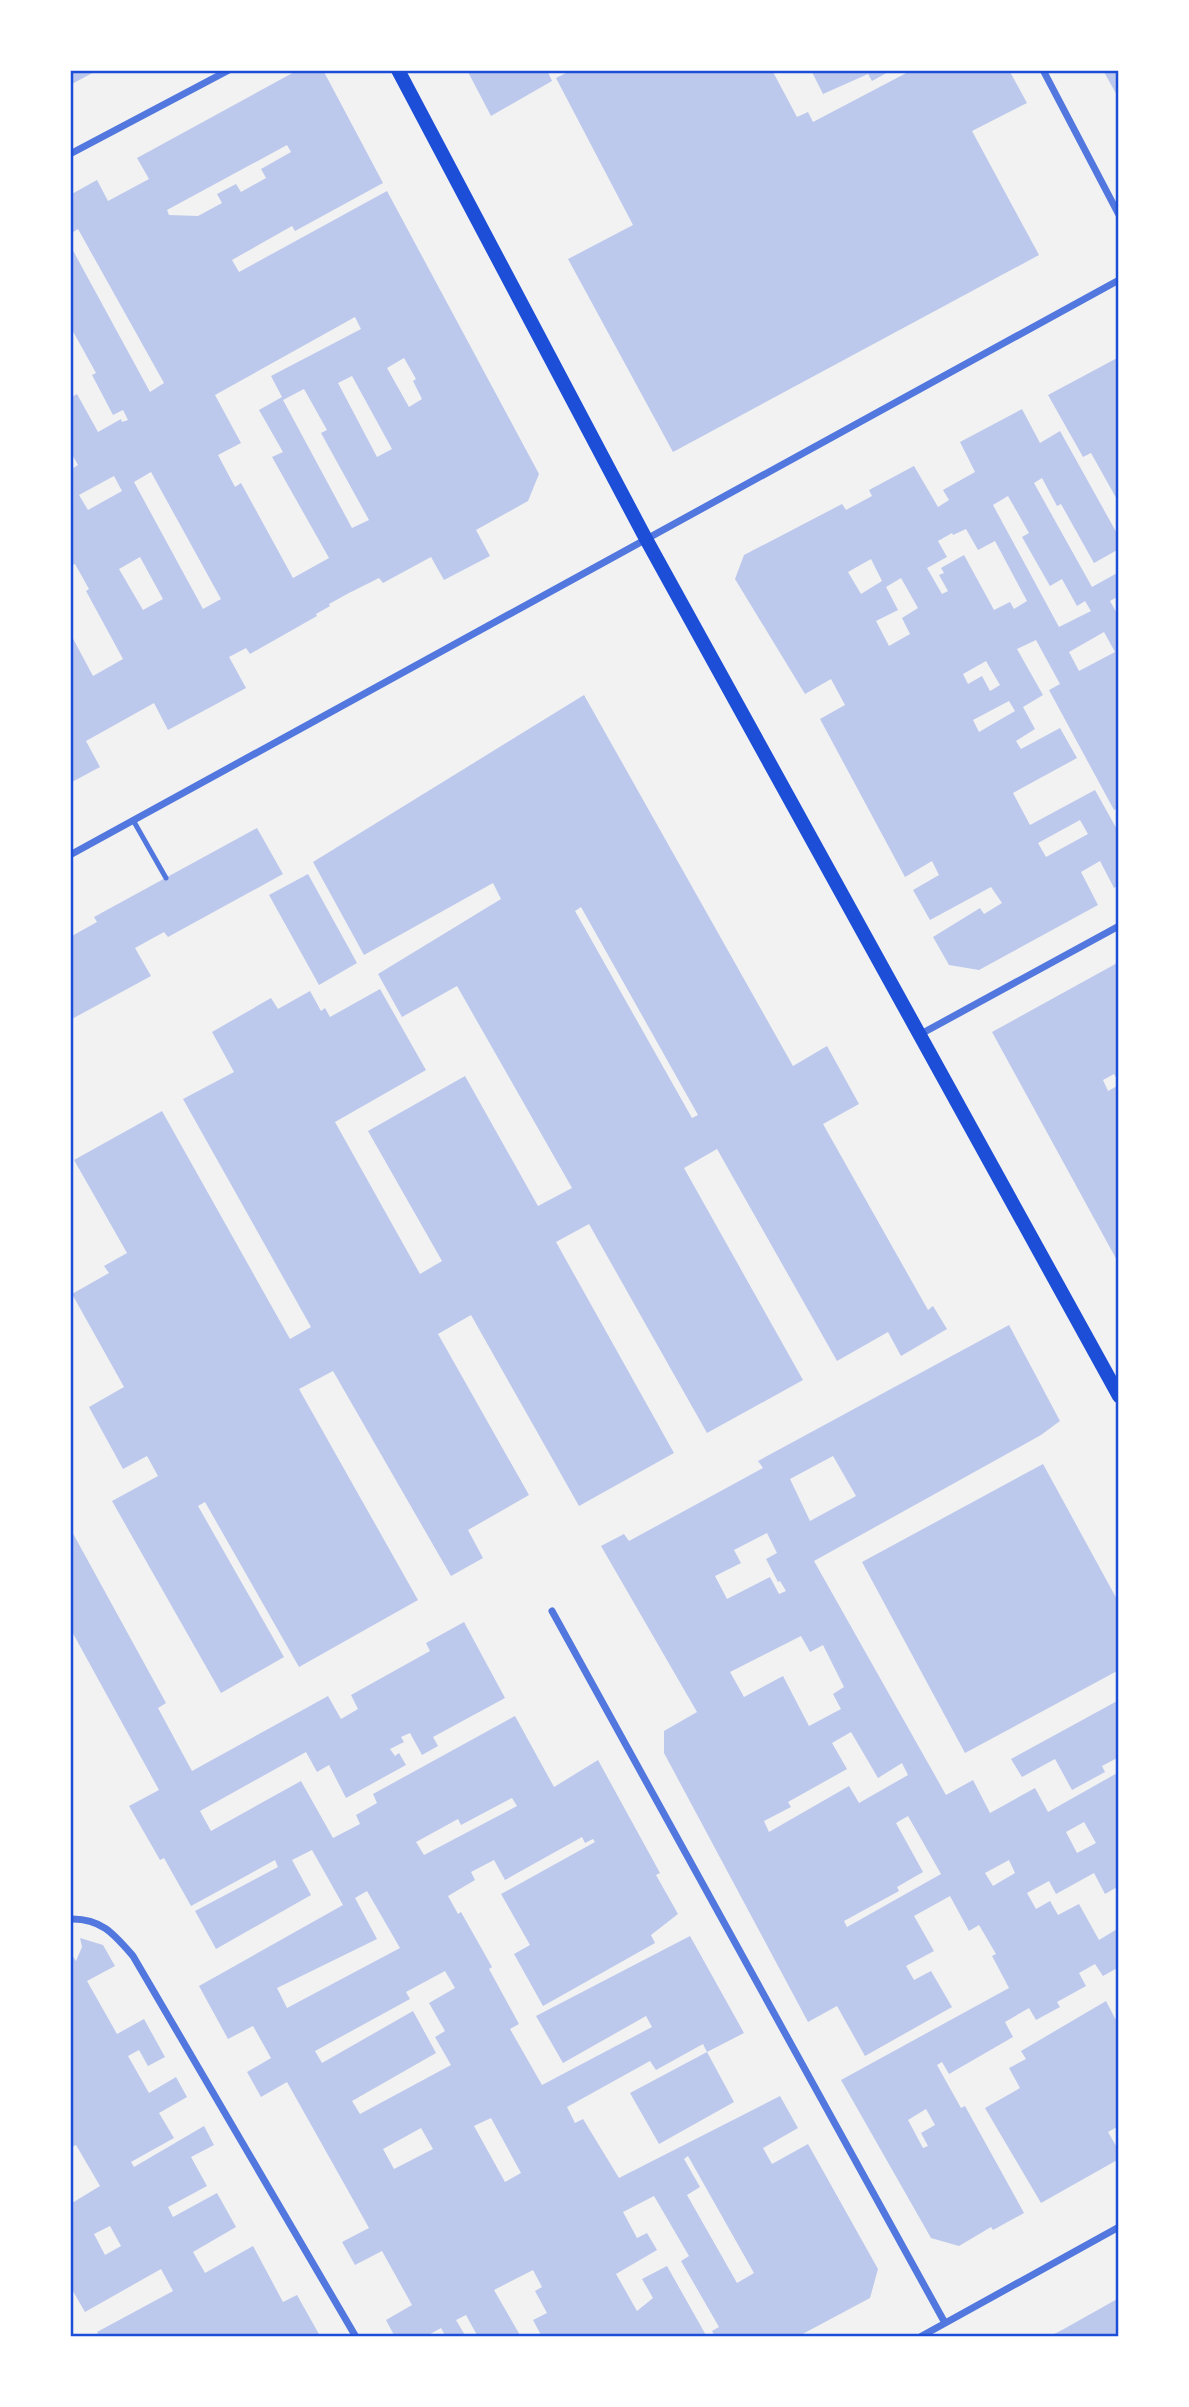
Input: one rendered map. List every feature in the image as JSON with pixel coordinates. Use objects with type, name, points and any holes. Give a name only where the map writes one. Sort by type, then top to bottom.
[{"type":"main road","points":[[398,70],[646,539],[1119,1396]]},
{"type":"street","points":[[70,154],[229,70]]},
{"type":"street","points":[[1043,70],[1119,215]]},
{"type":"street","points":[[70,855],[1119,280]]},
{"type":"street","points":[[919,1035],[1119,926]]},
{"type":"street","points":[[552,1611],[945,2323]]},
{"type":"street","points":[[70,1919],[94,1921],[113,1933],[133,1956],[356,2337]]},
{"type":"street","points":[[920,2337],[1119,2227]]},
{"type":"lane","points":[[133,820],[166,878]]},
{"type":"building","points":[[70,70],[98,70],[70,85]]},
{"type":"building","points":[[298,70],[323,70],[383,183],[295,231],[292,226],[232,260],[239,272],[387,191],[539,474],[528,501],[476,530],[490,556],[444,580],[431,557],[383,583],[379,578],[349,593],[329,604],[330,606],[316,614],[317,616],[250,654],[246,648],[229,657],[246,688],[168,730],[154,703],[86,741],[100,767],[70,783],[70,633],[93,676],[123,659],[86,591],[89,589],[75,564],[70,566],[70,470],[78,465],[70,451],[70,398],[77,394],[98,432],[121,419],[122,422],[128,420],[123,410],[113,415],[92,375],[96,373],[70,326],[70,245],[150,392],[164,383],[78,229],[70,234],[70,195],[97,180],[108,201],[149,179],[137,158]],"holes":[[[287,145],[291,152],[261,169],[266,178],[241,192],[236,184],[217,194],[222,203],[198,216],[169,215],[167,210]],[[355,317],[361,329],[271,376],[282,397],[259,410],[283,452],[272,457],[329,558],[293,578],[241,483],[235,487],[218,455],[241,443],[215,395]],[[404,358],[416,379],[413,381],[422,399],[409,407],[387,368]],[[352,376],[392,449],[377,457],[338,383]],[[304,389],[327,430],[321,433],[369,520],[352,528],[283,400]],[[151,472],[221,599],[203,609],[134,482]],[[114,476],[122,491],[88,510],[79,495]],[[140,557],[163,599],[143,610],[119,569]]]},
{"type":"building","points":[[467,70],[547,70],[552,81],[491,116]]},
{"type":"building","points":[[572,70],[772,70],[797,117],[808,112],[813,122],[912,70],[1009,70],[1027,103],[972,131],[1039,255],[673,452],[568,259],[633,225],[556,78]]},
{"type":"building","points":[[811,70],[892,70],[872,81],[868,74],[823,94]]},
{"type":"building","points":[[1103,70],[1119,70],[1119,99]]},
{"type":"building","points":[[1119,357],[1119,503],[1091,453],[1083,457],[1048,395]]},
{"type":"building","points":[[1022,409],[1040,443],[1060,431],[1119,537],[1119,549],[1094,563],[1061,504],[1057,506],[1042,478],[1034,483],[1092,587],[1119,572],[1119,596],[1110,601],[1119,617],[1119,807],[1114,810],[1049,690],[1060,684],[1036,640],[1017,649],[1043,695],[1023,707],[1035,729],[1016,741],[1021,749],[1060,728],[1077,758],[1013,793],[1030,825],[1095,790],[1119,833],[1119,885],[1114,888],[1100,861],[1081,872],[1098,905],[979,970],[949,965],[933,937],[980,908],[984,914],[1002,903],[991,887],[930,920],[913,890],[939,875],[932,861],[905,877],[820,719],[845,705],[831,679],[805,694],[735,579],[744,555],[842,504],[846,510],[872,496],[869,490],[914,466],[938,507],[949,500],[943,490],[975,472],[960,442]],"holes":[[[1008,496],[1029,533],[1022,537],[1050,586],[1062,579],[1077,606],[1085,601],[1091,611],[1059,627],[993,505]],[[966,529],[978,550],[995,541],[1027,601],[1014,609],[1010,602],[994,610],[964,555],[941,568],[944,573],[939,575],[948,591],[942,594],[927,568],[947,557],[938,541],[952,533],[953,535]],[[871,559],[882,581],[861,594],[848,572]],[[901,578],[918,608],[902,618],[910,634],[889,646],[876,621],[898,610],[886,587]],[[1104,632],[1115,652],[1079,671],[1069,652]],[[986,661],[1000,685],[990,691],[982,676],[968,684],[963,674]],[[1009,701],[1015,711],[979,732],[973,720]],[[1080,820],[1088,834],[1046,857],[1038,843]]]},
{"type":"building","points":[[584,695],[793,1066],[827,1046],[859,1104],[823,1124],[928,1310],[933,1306],[947,1329],[901,1356],[888,1332],[837,1361],[717,1149],[684,1168],[803,1380],[707,1433],[589,1224],[556,1242],[674,1453],[579,1506],[471,1315],[438,1334],[529,1495],[468,1530],[483,1558],[451,1576],[333,1371],[299,1389],[418,1600],[299,1667],[205,1502],[198,1506],[284,1657],[221,1693],[112,1501],[158,1476],[147,1456],[123,1469],[89,1407],[124,1387],[72,1294],[109,1273],[104,1266],[127,1253],[74,1160],[162,1111],[290,1339],[311,1327],[183,1099],[234,1072],[212,1032],[271,998],[278,1009],[310,991],[321,1011],[325,1008],[330,1017],[380,989],[426,1070],[335,1122],[420,1274],[442,1261],[368,1131],[465,1076],[538,1206],[572,1188],[457,986],[402,1017],[378,974],[501,899],[493,883],[364,955],[313,862]],"holes":[[[581,907],[698,1115],[692,1118],[575,911]]]},
{"type":"building","points":[[257,828],[283,874],[168,937],[164,932],[135,948],[151,976],[70,1020],[70,937],[97,922],[94,917]]},
{"type":"building","points":[[308,874],[357,963],[319,985],[269,895]]},
{"type":"building","points":[[1119,962],[1119,1083],[1114,1074],[1103,1080],[1108,1091],[1119,1085],[1119,1264],[992,1032]]},
{"type":"building","points":[[1009,1325],[1060,1421],[1041,1435],[814,1561],[946,1795],[973,1780],[990,1813],[1035,1788],[1048,1812],[1119,1772],[1119,1886],[1105,1894],[1094,1873],[1056,1894],[1049,1881],[1027,1893],[1036,1909],[1050,1901],[1058,1915],[1079,1904],[1099,1940],[1119,1928],[1119,1967],[1103,1976],[1095,1964],[1079,1973],[1086,1986],[1057,2002],[1060,2007],[1036,2020],[1029,2008],[1005,2022],[1013,2037],[949,2074],[942,2062],[937,2065],[961,2108],[965,2106],[1024,2213],[993,2230],[991,2227],[959,2246],[931,2238],[841,2080],[1009,1988],[992,1956],[996,1954],[979,1925],[969,1931],[950,1896],[914,1916],[934,1951],[906,1966],[914,1980],[931,1971],[952,2007],[865,2056],[837,2006],[808,2022],[664,1753],[664,1731],[697,1712],[601,1546],[624,1534],[629,1541],[763,1468],[758,1461]],"holes":[[[833,1456],[856,1496],[810,1521],[790,1479]],[[767,1533],[777,1553],[766,1559],[786,1591],[779,1594],[770,1577],[727,1599],[715,1576],[741,1563],[734,1550]],[[801,1636],[810,1652],[823,1645],[844,1687],[833,1694],[841,1709],[809,1726],[783,1676],[744,1697],[730,1672]],[[851,1732],[878,1778],[902,1763],[908,1775],[859,1803],[849,1786],[769,1832],[764,1821],[791,1807],[788,1802],[847,1769],[832,1743]],[[908,1816],[941,1874],[847,1927],[844,1921],[899,1891],[897,1887],[923,1872],[896,1823]],[[1084,1822],[1096,1843],[1077,1853],[1066,1832]],[[1009,1860],[1015,1873],[993,1886],[985,1873]],[[926,2109],[935,2125],[921,2133],[928,2146],[923,2148],[908,2120]]]},
{"type":"building","points":[[1043,1464],[1119,1603],[1119,1670],[965,1753],[862,1562]]},
{"type":"building","points":[[70,1528],[166,1703],[158,1708],[192,1771],[328,1696],[341,1719],[358,1709],[351,1695],[430,1651],[426,1643],[464,1622],[505,1698],[433,1737],[438,1746],[422,1755],[410,1733],[401,1737],[404,1742],[390,1749],[395,1756],[399,1753],[406,1765],[346,1798],[329,1765],[317,1772],[306,1752],[200,1811],[211,1831],[301,1781],[333,1838],[360,1824],[356,1815],[377,1803],[373,1794],[515,1716],[554,1787],[598,1760],[660,1873],[656,1875],[678,1914],[651,1935],[655,1943],[543,2006],[514,1954],[530,1945],[501,1894],[595,1842],[593,1839],[585,1843],[582,1837],[505,1880],[494,1860],[471,1872],[475,1880],[448,1896],[458,1914],[461,1912],[492,1967],[489,1969],[519,2024],[510,2029],[542,2085],[652,2027],[646,2016],[563,2063],[536,2016],[690,1936],[744,2033],[707,2052],[703,2044],[656,2070],[650,2061],[567,2107],[575,2123],[583,2119],[619,2178],[780,2096],[798,2128],[763,2148],[772,2164],[808,2144],[878,2269],[870,2298],[797,2337],[715,2337],[712,2331],[719,2327],[681,2261],[689,2256],[654,2196],[623,2212],[637,2238],[647,2233],[657,2250],[616,2274],[637,2311],[653,2298],[642,2279],[667,2266],[707,2337],[542,2337],[533,2320],[547,2313],[535,2291],[542,2287],[533,2270],[494,2290],[521,2337],[478,2337],[466,2315],[456,2320],[466,2337],[446,2337],[441,2328],[425,2337],[395,2337],[386,2320],[412,2305],[382,2251],[355,2265],[342,2242],[369,2228],[287,2082],[261,2097],[247,2072],[271,2058],[253,2026],[228,2039],[199,1986],[343,1905],[312,1850],[292,1860],[311,1895],[216,1949],[195,1911],[278,1867],[275,1860],[191,1906],[164,1858],[160,1860],[129,1806],[159,1790],[70,1628]],"holes":[[[512,1798],[517,1806],[424,1855],[416,1842],[458,1819],[461,1825]],[[367,1891],[400,1948],[287,2008],[277,1988],[377,1939],[355,1898]],[[445,1971],[455,1988],[429,2003],[445,2031],[435,2037],[451,2065],[360,2114],[352,2101],[436,2053],[413,2011],[322,2063],[315,2051],[410,1999],[406,1992]],[[491,2118],[521,2173],[505,2182],[474,2126]],[[421,2128],[433,2149],[394,2169],[383,2149]],[[688,2156],[754,2273],[737,2283],[687,2195],[700,2187],[684,2159]]]},
{"type":"building","points":[[1119,1700],[1119,1757],[1102,1766],[1105,1772],[1072,1790],[1055,1759],[1022,1777],[1011,1759]]},
{"type":"building","points":[[80,1938],[103,1945],[115,1966],[87,1981],[117,2034],[144,2019],[165,2057],[148,2066],[139,2050],[128,2056],[149,2093],[176,2077],[187,2097],[159,2113],[174,2138],[131,2162],[134,2167],[204,2126],[214,2145],[191,2157],[207,2186],[168,2207],[173,2217],[217,2193],[236,2227],[193,2252],[205,2273],[253,2246],[283,2302],[297,2295],[320,2336],[100,2337],[97,2332],[173,2291],[161,2269],[85,2312],[70,2286],[70,2199],[72,2203],[100,2186],[76,2145],[70,2148],[70,1952],[76,1961],[82,1947]],"holes":[[[110,2226],[121,2246],[105,2255],[94,2234]]]},
{"type":"building","points":[[1106,2001],[1119,2026],[1119,2126],[1108,2132],[1119,2151],[1119,2159],[1041,2203],[985,2108],[1020,2088],[1009,2068],[1026,2059],[1021,2051]]},
{"type":"building","points":[[707,2052],[734,2102],[659,2144],[630,2093]]},
{"type":"building","points":[[1119,2298],[1119,2337],[1048,2337],[1062,2330]]}]
